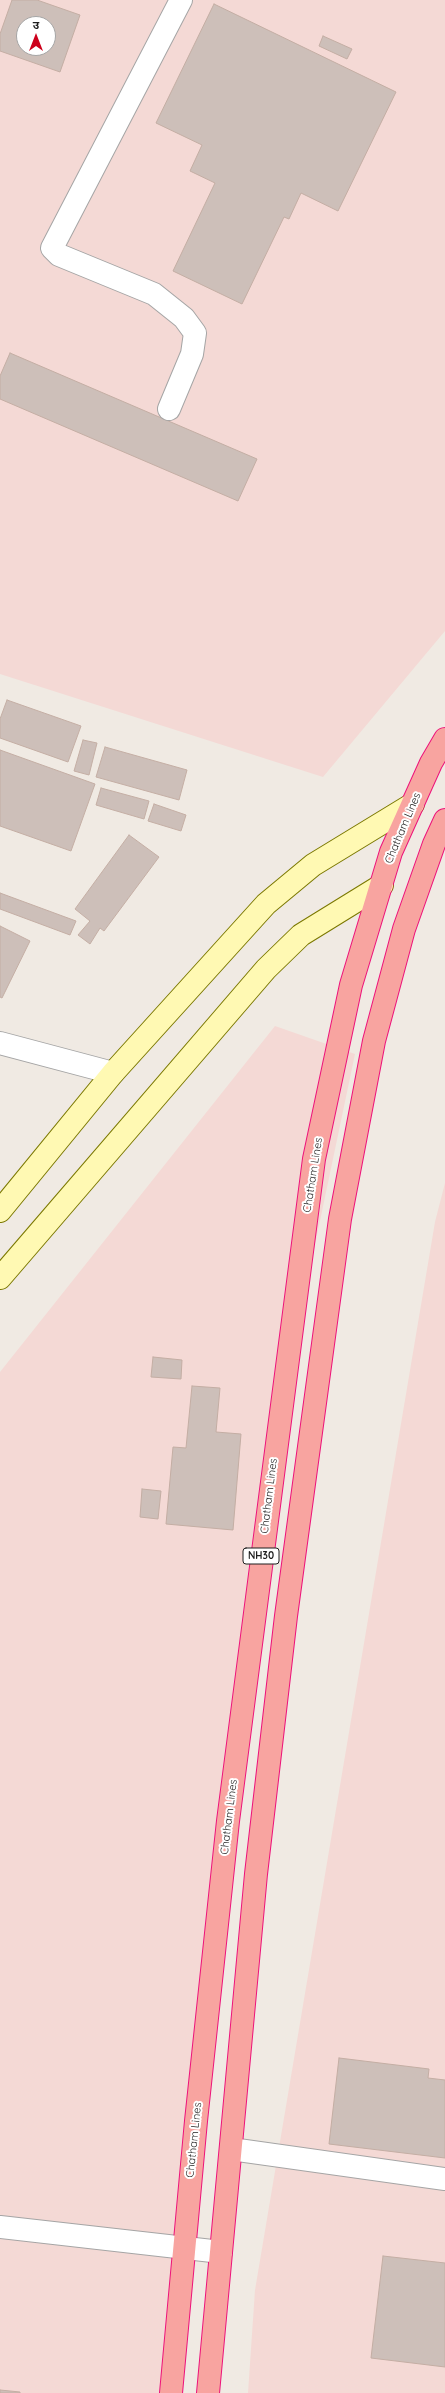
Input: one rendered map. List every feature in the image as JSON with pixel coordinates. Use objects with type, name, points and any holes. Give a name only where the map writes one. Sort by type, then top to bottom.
[{"type":"highway","name":"Chatham Lines","points":[[171,2393],[184,2249],[228,1821],[314,1159],[351,985],[391,852],[431,763],[445,739]]},
{"type":"highway","name":"NH30","points":[[208,2393],[258,1851],[286,1616],[340,1219],[376,1033],[404,930],[434,844],[445,820]]},
{"type":"main road","points":[[0,1211],[113,1073],[266,904],[313,865],[413,804]]},
{"type":"main road","points":[[0,1278],[266,969],[301,935],[382,885]]},
{"type":"street","points":[[169,409],[192,354],[195,333],[184,318],[154,294],[59,255],[52,248],[181,0]]},
{"type":"street","points":[[0,1043],[113,1073]]},
{"type":"street","points":[[231,2149],[445,2179]]},
{"type":"street","points":[[0,2227],[221,2252]]},
{"type":"shaded area","points":[[0,0],[445,0],[445,631],[323,777],[0,674]]},
{"type":"shaded area","points":[[275,1026],[355,1054],[312,1259],[192,2151],[173,2393],[0,2393],[0,1372]]},
{"type":"shaded area","points":[[445,1183],[445,2393],[248,2393],[255,2290],[435,1222]]},
{"type":"building","points":[[12,0],[37,0],[80,15],[60,72],[0,51],[0,34]]},
{"type":"building","points":[[214,4],[396,92],[338,211],[301,193],[289,219],[284,217],[242,304],[173,271],[215,183],[190,171],[202,145],[156,123]]},
{"type":"building","points":[[323,36],[352,49],[347,59],[319,46]]},
{"type":"building","points":[[10,353],[257,459],[238,501],[0,399],[0,376]]},
{"type":"building","points":[[7,700],[81,726],[68,762],[0,738],[0,719]]},
{"type":"building","points":[[83,740],[97,743],[89,775],[74,771]]},
{"type":"building","points":[[105,747],[187,770],[179,800],[96,777]]},
{"type":"building","points":[[0,750],[95,784],[71,851],[0,826]]},
{"type":"building","points":[[101,788],[149,801],[144,819],[96,805]]},
{"type":"building","points":[[154,804],[186,815],[181,831],[148,821]]},
{"type":"building","points":[[129,835],[159,857],[104,931],[100,928],[90,944],[78,935],[90,921],[75,909]]},
{"type":"building","points":[[0,893],[76,921],[70,935],[0,909]]},
{"type":"building","points":[[0,926],[30,941],[2,998],[0,997]]},
{"type":"building","points":[[153,1357],[182,1360],[181,1379],[151,1377]]},
{"type":"building","points":[[192,1386],[220,1388],[216,1432],[241,1434],[233,1530],[166,1524],[173,1447],[186,1448]]},
{"type":"building","points":[[142,1489],[161,1491],[158,1519],[140,1517]]},
{"type":"building","points":[[339,2058],[429,2069],[428,2078],[445,2080],[445,2158],[329,2144]]},
{"type":"building","points":[[383,2256],[445,2263],[445,2367],[371,2358]]},
{"type":"building","points":[[0,2390],[20,2392],[20,2393],[0,2393]]}]
